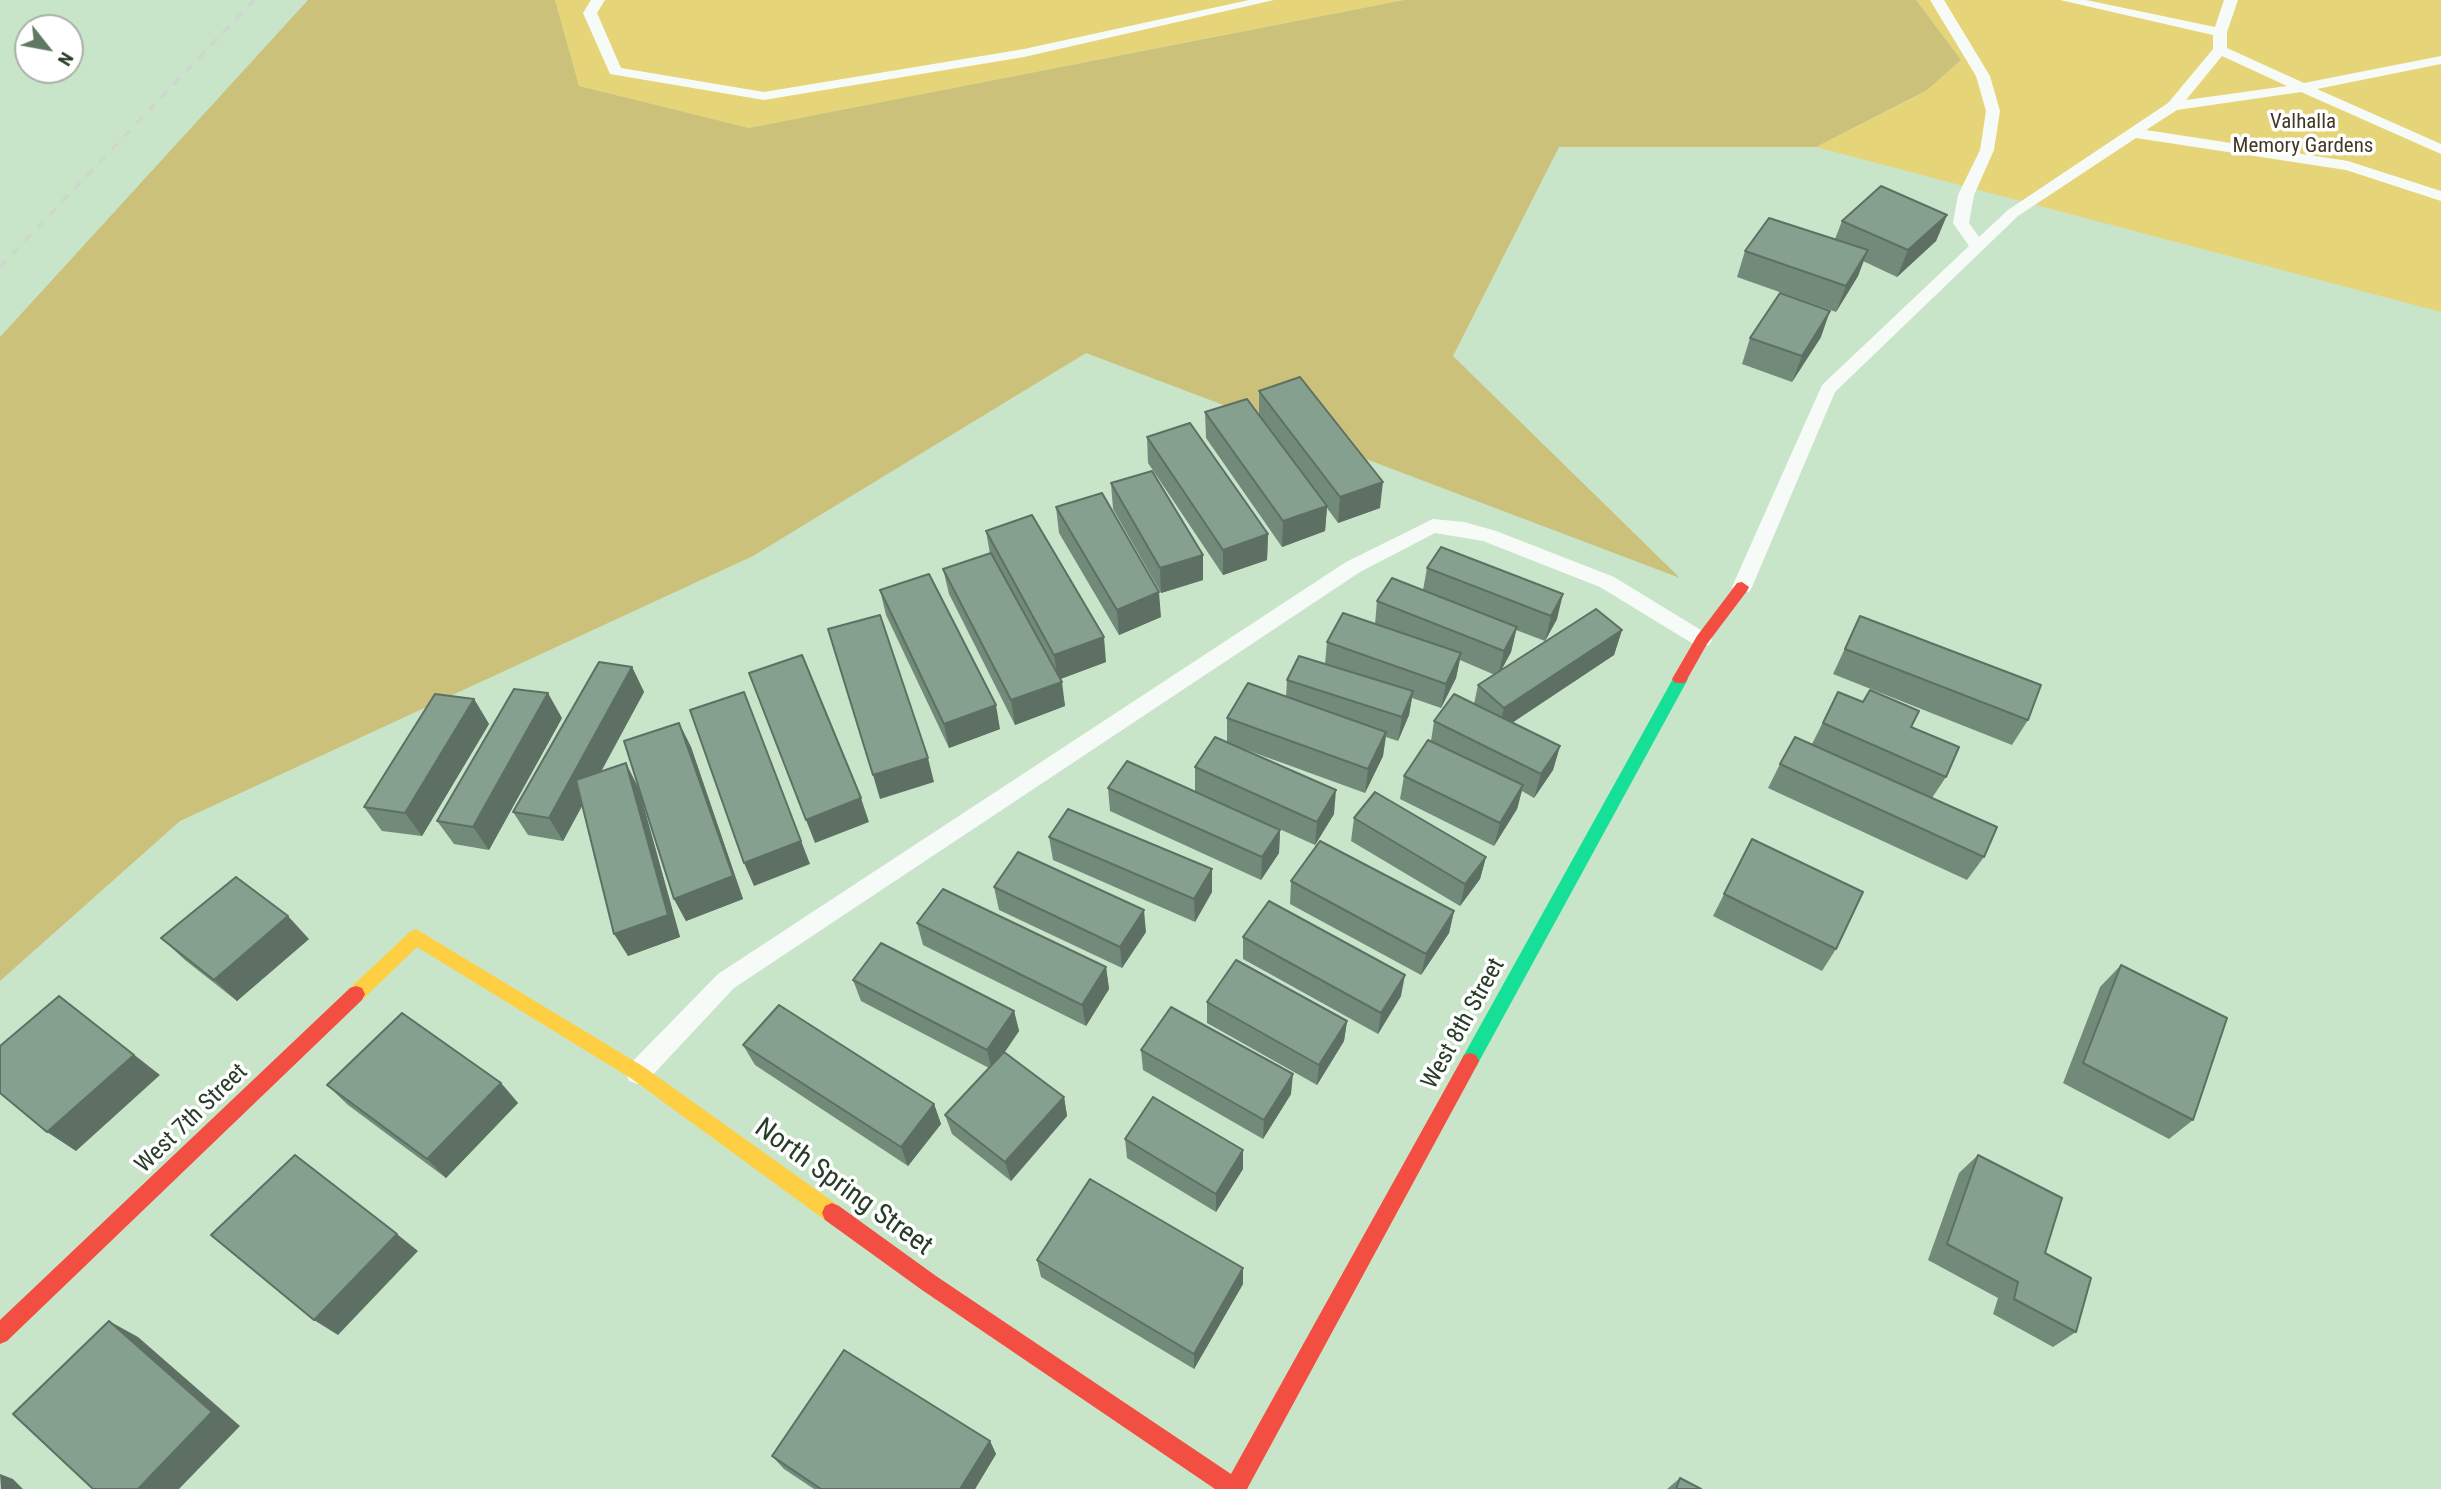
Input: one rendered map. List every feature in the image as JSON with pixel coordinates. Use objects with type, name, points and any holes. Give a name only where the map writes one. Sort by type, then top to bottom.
[{"type":"street","name":"West 8th Street","points":[[1235,1489],[1702,640],[1742,587]]},
{"type":"street","name":"North Spring Street","points":[[416,937],[638,1073],[929,1283],[1235,1489]]},
{"type":"street","name":"West 7th Street","points":[[0,1335],[416,937]]},
{"type":"lane","points":[[598,0],[590,13],[615,72],[764,96],[1024,52],[1267,0]]},
{"type":"lane","points":[[1937,0],[1983,76],[1993,111],[1987,150],[1966,195],[1961,223],[1978,247]]},
{"type":"lane","points":[[2067,0],[2220,32]]},
{"type":"lane","points":[[1742,587],[1828,389],[2013,213],[2173,106],[2220,50],[2220,32],[2231,0]]},
{"type":"lane","points":[[2220,50],[2441,150]]},
{"type":"lane","points":[[2173,106],[2305,87],[2441,60]]},
{"type":"lane","points":[[2134,133],[2348,166],[2441,196]]},
{"type":"lane","points":[[638,1073],[726,981],[1353,567],[1433,526],[1464,529],[1489,536],[1607,582],[1702,640]]},
{"type":"green space","points":[[555,0],[1403,0],[749,128],[579,86]]},
{"type":"green space","name":"Valhalla Memory Gardens","points":[[1916,0],[2441,0],[2441,312],[1816,147],[1927,90],[1961,60]]},
{"type":"shaded area","points":[[308,0],[555,0],[579,86],[749,128],[1404,0],[1916,0],[1961,60],[1927,90],[1816,147],[1559,147],[1453,356],[1680,578],[1086,353],[753,556],[180,821],[0,981],[0,337]]},
{"type":"building","points":[[1881,186],[1947,215],[1908,250],[1842,221]]},
{"type":"building","points":[[1769,218],[1868,250],[1846,286],[1745,251]]},
{"type":"building","points":[[1780,293],[1830,311],[1802,356],[1750,338]]},
{"type":"building","points":[[1300,377],[1383,482],[1340,497],[1259,391]]},
{"type":"building","points":[[1247,399],[1327,506],[1283,521],[1205,412]]},
{"type":"building","points":[[1190,423],[1268,534],[1223,550],[1147,437]]},
{"type":"building","points":[[1152,471],[1203,555],[1160,568],[1111,483]]},
{"type":"building","points":[[1102,493],[1159,592],[1117,610],[1056,507]]},
{"type":"building","points":[[1032,515],[1104,637],[1054,655],[986,531]]},
{"type":"building","points":[[1441,547],[1563,594],[1551,616],[1427,568]]},
{"type":"building","points":[[991,553],[1062,682],[1011,700],[943,569]]},
{"type":"building","points":[[929,574],[996,705],[944,724],[880,590]]},
{"type":"building","points":[[1392,578],[1517,627],[1504,651],[1377,601]]},
{"type":"building","points":[[1596,609],[1622,630],[1504,708],[1478,685]]},
{"type":"building","points":[[1343,613],[1461,653],[1446,684],[1327,642]]},
{"type":"building","points":[[880,615],[928,758],[873,775],[828,629]]},
{"type":"building","points":[[1860,616],[2041,685],[2028,720],[1845,649]]},
{"type":"building","points":[[802,655],[861,798],[806,820],[749,673]]},
{"type":"building","points":[[1299,656],[1413,691],[1402,717],[1287,680]]},
{"type":"building","points":[[599,662],[632,667],[549,818],[513,812]]},
{"type":"building","points":[[1248,683],[1386,732],[1368,769],[1227,718]]},
{"type":"building","points":[[514,689],[548,693],[473,827],[437,821]]},
{"type":"building","points":[[1870,690],[1919,711],[1911,727],[1959,747],[1946,777],[1823,723],[1838,692],[1863,702]]},
{"type":"building","points":[[744,692],[801,841],[744,863],[690,710]]},
{"type":"building","points":[[435,694],[474,699],[405,813],[364,807]]},
{"type":"building","points":[[1454,694],[1560,746],[1541,774],[1434,721]]},
{"type":"building","points":[[679,723],[733,876],[674,899],[624,741]]},
{"type":"building","points":[[1215,737],[1336,790],[1317,822],[1195,767]]},
{"type":"building","points":[[1795,737],[1997,827],[1984,857],[1780,764]]},
{"type":"building","points":[[1428,740],[1523,785],[1500,823],[1404,776]]},
{"type":"building","points":[[1127,761],[1280,830],[1262,857],[1108,788]]},
{"type":"building","points":[[626,763],[668,915],[614,934],[576,780]]},
{"type":"building","points":[[1375,792],[1486,857],[1465,884],[1354,818]]},
{"type":"building","points":[[1068,809],[1212,869],[1194,899],[1049,837]]},
{"type":"building","points":[[1752,839],[1863,892],[1836,949],[1724,894]]},
{"type":"building","points":[[1320,841],[1454,911],[1426,954],[1291,881]]},
{"type":"building","points":[[1018,852],[1144,910],[1120,947],[994,887]]},
{"type":"building","points":[[236,877],[288,916],[214,980],[161,938]]},
{"type":"building","points":[[943,889],[1106,967],[1082,1005],[917,923]]},
{"type":"building","points":[[1269,901],[1405,975],[1381,1013],[1243,937]]},
{"type":"building","points":[[881,943],[1014,1011],[987,1050],[853,980]]},
{"type":"building","points":[[1236,960],[1347,1021],[1319,1065],[1207,1002]]},
{"type":"building","points":[[2121,965],[2227,1018],[2193,1120],[2083,1063]]},
{"type":"building","points":[[59,996],[134,1055],[47,1132],[0,1093],[0,1046]]},
{"type":"building","points":[[779,1005],[934,1104],[901,1147],[743,1045]]},
{"type":"building","points":[[1171,1007],[1293,1074],[1264,1120],[1141,1050]]},
{"type":"building","points":[[402,1013],[501,1083],[427,1159],[327,1085]]},
{"type":"building","points":[[1004,1052],[1064,1097],[1005,1162],[945,1115]]},
{"type":"building","points":[[1153,1097],[1243,1150],[1216,1194],[1125,1139]]},
{"type":"building","points":[[295,1155],[397,1234],[314,1320],[211,1235]]},
{"type":"building","points":[[1978,1155],[2062,1198],[2045,1253],[2091,1278],[2076,1332],[2014,1299],[2018,1282],[1947,1244]]},
{"type":"building","points":[[1090,1179],[1243,1268],[1194,1354],[1037,1260]]},
{"type":"building","points":[[109,1321],[212,1412],[138,1489],[93,1489],[13,1414]]},
{"type":"building","points":[[844,1350],[990,1441],[960,1489],[821,1489],[772,1456]]},
{"type":"building","points":[[1680,1478],[1701,1489],[1676,1489]]},
{"type":"railway","points":[[0,267],[254,0]]},
{"type":"traffic: fast","points":[[1470,1061],[1680,679]]},
{"type":"traffic: slow","points":[[356,994],[416,937],[638,1073],[832,1213]]},
{"type":"traffic: jam","points":[[1680,679],[1702,640],[1742,587]]},
{"type":"traffic: jam","points":[[0,1334],[356,994]]},
{"type":"traffic: jam","points":[[1235,1489],[1470,1061]]},
{"type":"traffic: jam","points":[[832,1213],[929,1283],[1234,1489]]}]
